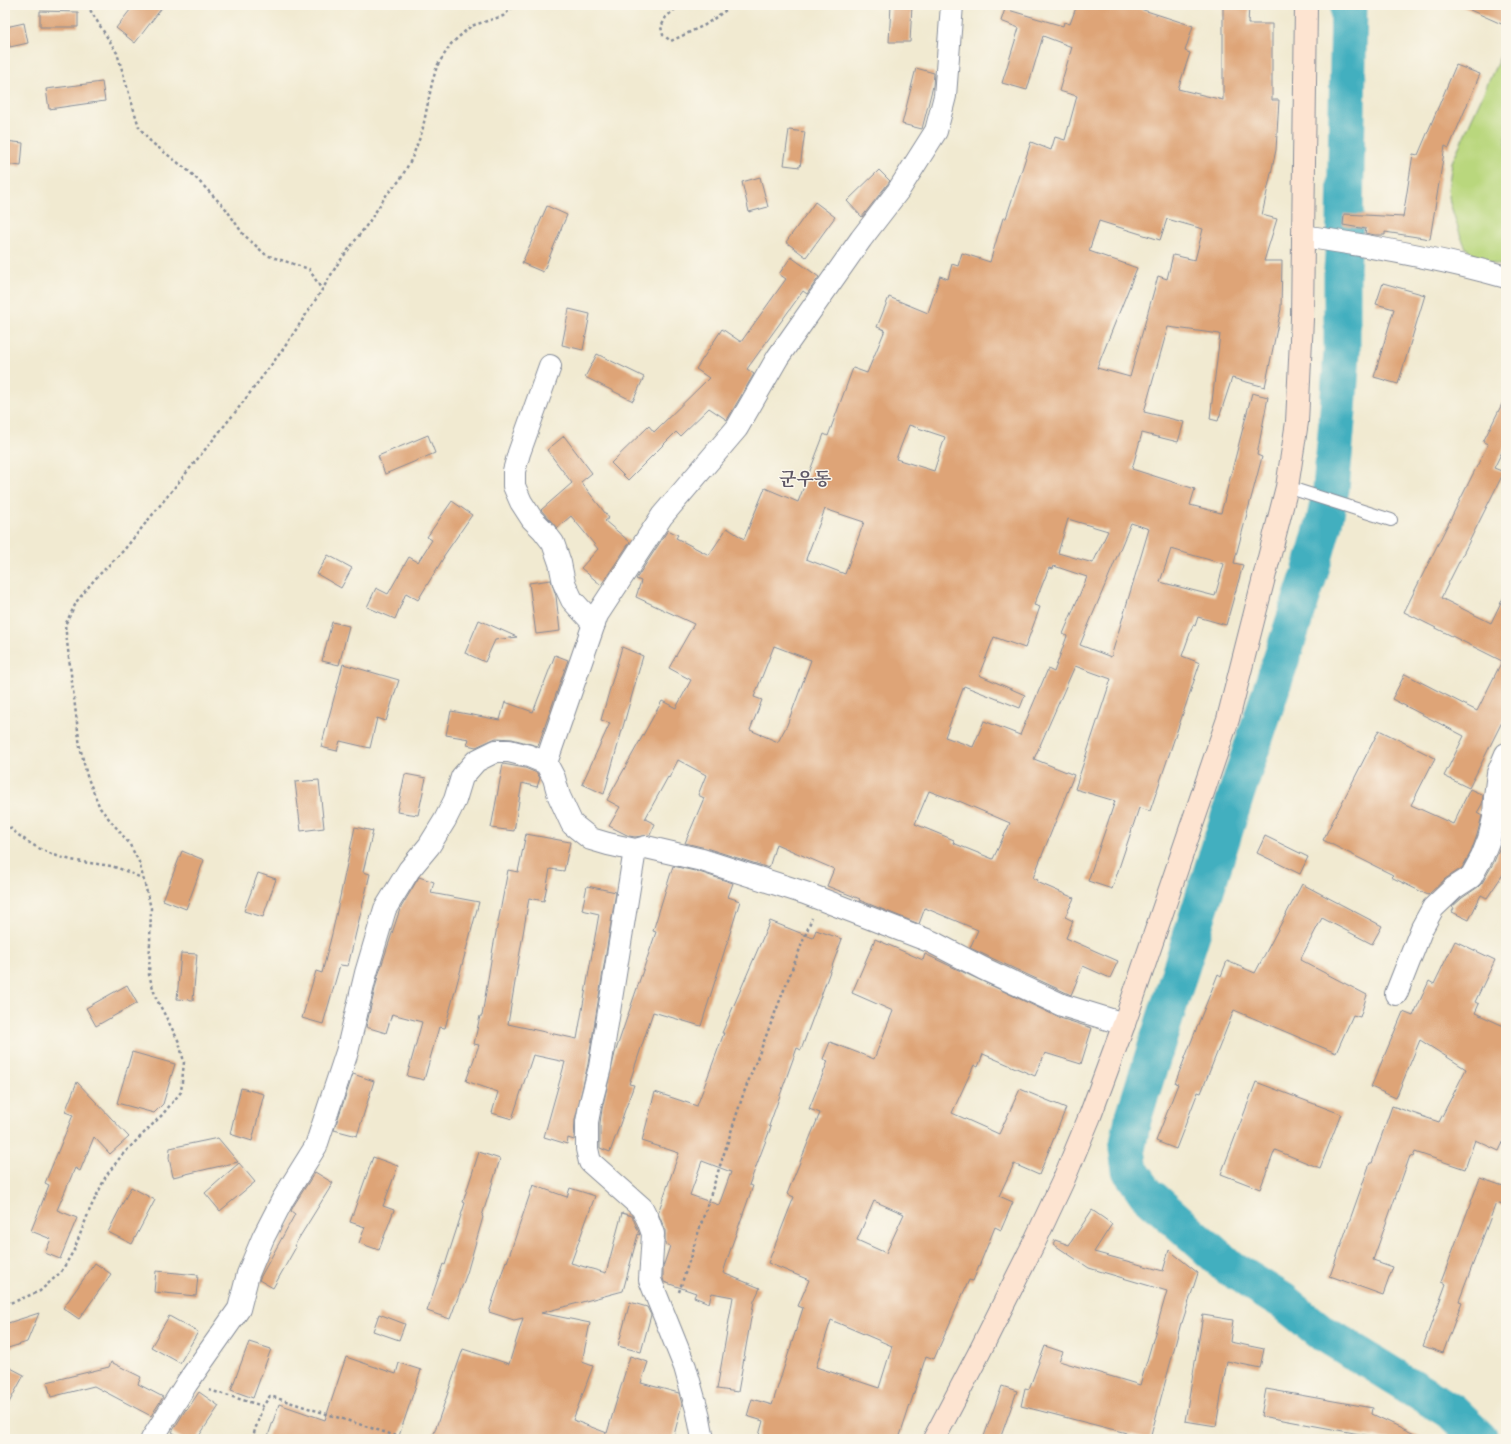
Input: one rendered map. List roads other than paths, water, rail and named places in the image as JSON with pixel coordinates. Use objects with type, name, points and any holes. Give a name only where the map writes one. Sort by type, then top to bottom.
[{"type":"street","points":[[546,763],[597,615],[662,516],[737,428],[778,357],[861,238],[898,191],[936,131],[945,96],[952,5]]},
{"type":"street","points":[[934,1439],[980,1353],[1063,1181],[1090,1116],[1124,1024],[1228,719],[1297,490],[1297,422],[1302,319],[1306,5]]},
{"type":"street","points":[[1303,236],[1437,260],[1506,278]]},
{"type":"street","points":[[550,366],[519,453],[514,471],[514,486],[521,502],[532,519],[553,543],[560,563],[564,583],[572,600],[594,624]]},
{"type":"street","points":[[152,1439],[187,1383],[239,1309],[248,1274],[263,1238],[283,1199],[316,1146],[347,1052],[366,972],[385,909],[409,870],[429,846],[445,820],[462,777],[476,761],[496,751],[509,751],[529,756],[546,763],[554,778],[559,796],[572,824],[591,839],[635,850],[646,847],[702,860],[820,899],[932,942],[984,969],[1062,1005],[1124,1024]]},
{"type":"street","points":[[1396,994],[1422,928],[1433,908],[1454,888],[1471,877],[1482,857],[1489,839],[1494,818],[1498,773],[1506,754]]},
{"type":"street","points":[[635,850],[600,1067],[587,1122],[587,1149],[590,1162],[642,1208],[648,1220],[653,1234],[650,1280],[685,1367],[698,1413],[703,1439]]},
{"type":"lane","points":[[1297,490],[1391,520]]},
{"type":"waterway","points":[[1349,5],[1345,222],[1342,271],[1342,351],[1331,489],[1324,523],[1310,573],[1237,792],[1153,1056],[1133,1119],[1127,1149],[1130,1170],[1146,1193],[1230,1268],[1283,1301],[1320,1331],[1452,1412],[1480,1439]]},
{"type":"district","name":"군우동","points":[[805,479]]}]
